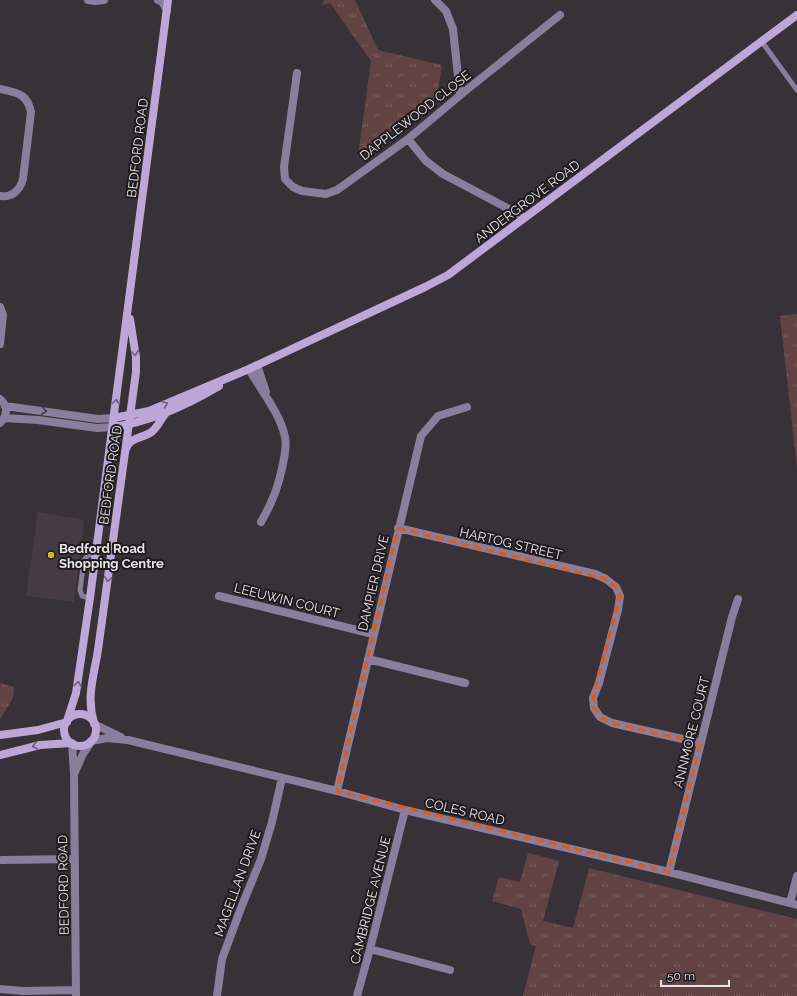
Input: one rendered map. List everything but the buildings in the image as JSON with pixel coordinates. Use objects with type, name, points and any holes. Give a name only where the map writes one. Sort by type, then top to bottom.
[{"type":"street","points":[[88,0],[104,0]]},
{"type":"street","points":[[158,0],[162,2],[167,10]]},
{"type":"street","name":"BEDFORD ROAD","points":[[67,722],[76,693],[90,598],[168,0]]},
{"type":"street","points":[[435,0],[446,11],[453,29],[460,95]]},
{"type":"street","name":"DAPPLEWOOD CLOSE","points":[[297,73],[284,167],[285,179],[293,187],[302,191],[326,194],[337,190],[408,139],[460,95],[560,15]]},
{"type":"street","name":"ANDERGROVE ROAD","points":[[113,428],[148,420],[208,393],[257,365],[448,275],[524,217],[797,16]]},
{"type":"street","points":[[0,89],[16,93],[26,98],[30,104],[31,112],[23,179],[20,187],[13,194],[5,197],[0,196]]},
{"type":"street","points":[[408,139],[426,161],[443,174],[524,217]]},
{"type":"street","name":"BEDFORD ROAD","points":[[94,723],[91,711],[90,695],[97,656],[129,424],[136,362],[129,300]]},
{"type":"street","points":[[0,307],[3,315],[0,344]]},
{"type":"street","points":[[257,365],[267,396],[284,433],[286,446],[273,499],[261,522]]},
{"type":"street","points":[[249,369],[267,396]]},
{"type":"street","name":"ANDERGROVE ROAD","points":[[114,418],[130,416],[155,408],[249,369]]},
{"type":"street","points":[[0,399],[6,406],[98,418],[114,418]]},
{"type":"street","points":[[6,406],[2,420],[38,420],[101,428],[113,428]]},
{"type":"street","name":"DAMPIER DRIVE","points":[[337,791],[420,436],[438,416],[468,407]]},
{"type":"street","points":[[125,451],[132,440],[152,432],[165,414],[174,408]]},
{"type":"street","name":"HARTOG STREET","points":[[398,528],[595,574],[616,586],[620,596],[618,610],[599,683],[593,698],[594,708],[600,717],[612,723],[700,743]]},
{"type":"street","name":"LEEUWIN COURT","points":[[219,596],[373,634]]},
{"type":"street","name":"ANNMORE COURT","points":[[669,872],[700,743],[732,617],[738,599]]},
{"type":"street","points":[[368,659],[465,683]]},
{"type":"street","points":[[82,715],[88,717],[94,723],[96,733],[91,742],[81,746],[72,743],[67,739],[65,734],[67,722],[72,717],[82,715]]},
{"type":"street","points":[[0,735],[38,730],[67,722]]},
{"type":"street","name":"COLES ROAD","points":[[94,723],[128,740]]},
{"type":"street","name":"COLES ROAD","points":[[91,742],[109,738],[128,740],[337,791],[405,810],[669,872],[794,904]]},
{"type":"street","name":"BEDFORD ROAD","points":[[74,774],[83,754],[91,742]]},
{"type":"street","points":[[0,755],[40,745],[72,743]]},
{"type":"street","name":"BEDFORD ROAD","points":[[72,743],[74,774],[76,993]]},
{"type":"street","name":"MAGELLAN DRIVE","points":[[217,996],[222,959],[261,859],[272,822],[282,778]]},
{"type":"street","name":"CAMBRIDGE AVENUE","points":[[357,996],[405,810]]},
{"type":"street","points":[[2,860],[75,859]]},
{"type":"street","points":[[794,904],[797,876]]},
{"type":"street","points":[[370,949],[450,970]]},
{"type":"street","points":[[0,989],[76,993]]},
{"type":"lane","points":[[762,42],[797,90]]},
{"type":"highlighted area","points":[[398,528],[606,579],[616,587],[620,596],[593,698],[594,708],[600,717],[612,723],[700,743],[669,872],[337,791]]},
{"type":"shaded area","points":[[38,512],[81,519],[84,523],[74,602],[26,596]]},
{"type":"green space","points":[[324,0],[355,0],[378,50],[442,65],[437,97],[358,156],[371,61],[330,3],[322,5]]},
{"type":"green space","points":[[797,314],[797,468],[780,316]]},
{"type":"green space","points":[[0,683],[14,687],[13,698],[0,719]]},
{"type":"green space","points":[[528,853],[559,861],[543,921],[573,928],[589,868],[797,919],[797,996],[523,996],[536,946],[530,944],[521,909],[492,901],[499,877],[520,882]]},
{"type":"place","name":"Bedford Road Shopping Centre","points":[[51,555]]}]
